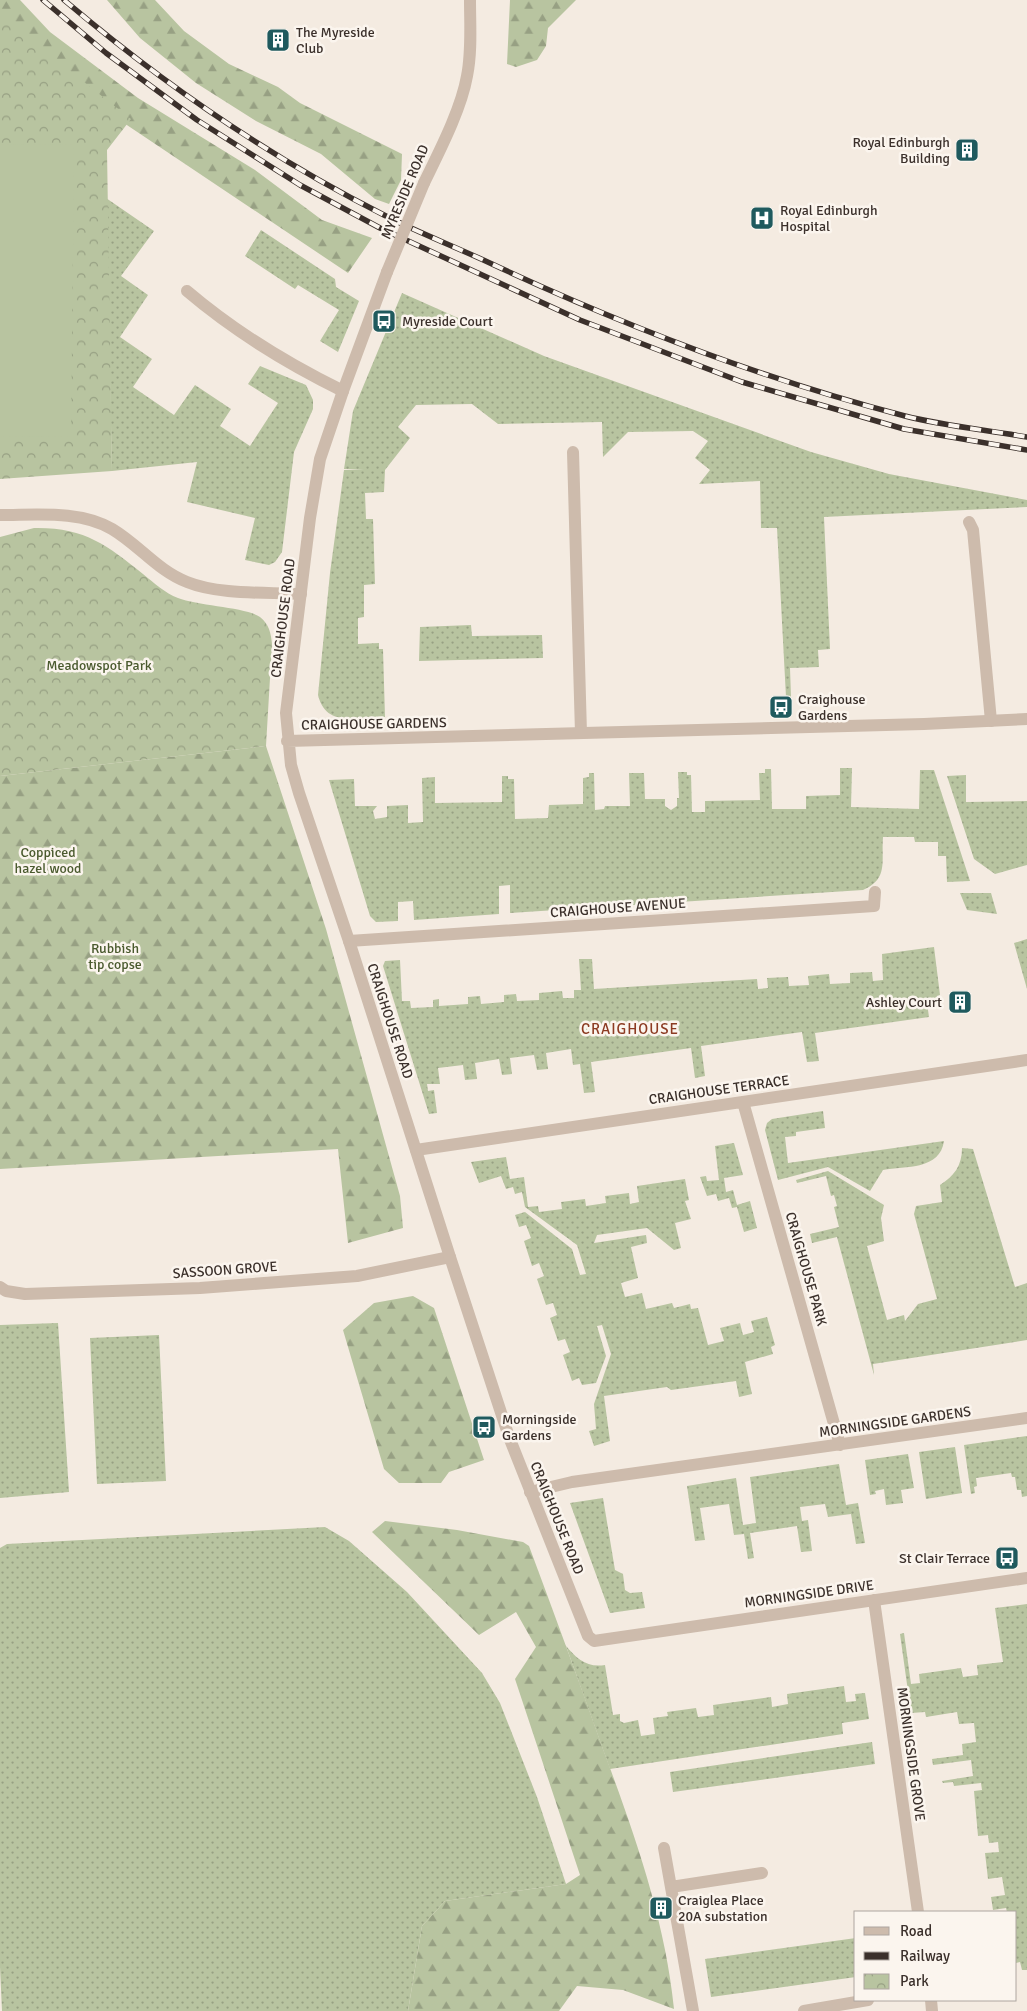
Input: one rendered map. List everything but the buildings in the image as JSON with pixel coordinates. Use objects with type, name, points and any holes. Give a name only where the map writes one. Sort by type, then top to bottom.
[{"type":"street","name":"MYRESIDE ROAD","points":[[342,391],[387,272],[462,96],[470,56],[470,0]]},
{"type":"street","points":[[187,291],[203,305],[269,350],[306,373],[342,391]]},
{"type":"street","name":"CRAIGHOUSE ROAD","points":[[342,391],[320,460],[301,594],[286,714],[290,765],[349,941],[509,1437],[588,1636],[594,1640]]},
{"type":"street","points":[[573,452],[581,734]]},
{"type":"street","points":[[0,514],[73,516],[102,524],[114,530],[172,576],[196,586],[301,594]]},
{"type":"street","points":[[969,522],[973,530],[991,721]]},
{"type":"street","name":"CRAIGHOUSE GARDENS","points":[[287,741],[581,734],[1027,719]]},
{"type":"street","name":"CRAIGHOUSE AVENUE","points":[[349,941],[874,906],[875,892]]},
{"type":"street","name":"CRAIGHOUSE TERRACE","points":[[416,1150],[1027,1060]]},
{"type":"street","name":"CRAIGHOUSE PARK","points":[[743,1102],[840,1445]]},
{"type":"street","name":"SASSOON GROVE","points":[[0,1287],[6,1291],[25,1294],[200,1288],[357,1276],[450,1257]]},
{"type":"street","name":"MORNINGSIDE GARDENS","points":[[530,1492],[572,1482],[1027,1418]]},
{"type":"street","name":"MORNINGSIDE DRIVE","points":[[594,1640],[1027,1578]]},
{"type":"street","name":"MORNINGSIDE GROVE","points":[[874,1600],[918,1911]]},
{"type":"street","points":[[664,1848],[693,2011]]},
{"type":"street","points":[[671,1887],[762,1873]]},
{"type":"street","points":[[804,2011],[862,2001]]},
{"type":"green space","points":[[0,0],[20,0],[50,32],[138,98],[255,170],[322,220],[372,238],[348,273],[94,103],[0,30]]},
{"type":"green space","points":[[107,0],[155,0],[184,31],[229,64],[278,87],[300,103],[402,154],[401,180],[389,204],[375,199],[321,154],[256,121],[196,83],[140,38]]},
{"type":"green space","points":[[510,0],[576,0],[548,28],[546,46],[537,60],[516,67],[507,64]]},
{"type":"green space","points":[[0,16],[131,119],[107,150],[112,471],[0,479]]},
{"type":"green space","points":[[0,144],[74,145],[71,437],[0,436]]},
{"type":"green space","points":[[106,198],[154,231],[121,276],[148,295],[120,337],[152,359],[133,387],[174,415],[195,385],[231,409],[220,426],[250,446],[278,403],[248,384],[260,366],[306,385],[313,400],[313,409],[294,452],[282,552],[275,562],[269,565],[245,560],[255,518],[187,502],[197,462],[112,471]]},
{"type":"green space","points":[[261,230],[335,279],[336,287],[359,301],[338,352],[320,341],[339,310],[298,285],[295,289],[245,256]]},
{"type":"green space","points":[[402,293],[544,356],[811,452],[889,474],[1027,500],[1027,507],[824,517],[830,649],[818,650],[819,667],[790,668],[791,697],[786,697],[777,528],[761,528],[760,481],[699,484],[710,470],[695,458],[708,441],[693,431],[628,432],[603,457],[602,422],[498,424],[472,404],[416,405],[398,427],[410,438],[385,470],[384,492],[365,493],[366,519],[373,519],[375,584],[364,585],[364,617],[358,618],[358,644],[379,643],[379,649],[383,649],[385,717],[354,719],[335,716],[322,705],[318,695],[330,573],[344,470],[364,470],[344,469],[353,411]]},
{"type":"green space","name":"Meadowspot Park","points":[[34,528],[52,528],[67,531],[81,534],[94,540],[118,554],[164,591],[178,598],[244,611],[260,617],[269,629],[272,644],[266,746],[0,776],[0,537]]},
{"type":"green space","points":[[471,625],[472,636],[542,635],[543,658],[419,661],[420,627]]},
{"type":"green space","points":[[266,746],[326,929],[400,1196],[403,1228],[348,1243],[338,1149],[0,1169],[0,776]]},
{"type":"green space","points":[[840,768],[852,768],[851,807],[919,809],[920,770],[934,770],[970,881],[947,882],[946,856],[938,856],[938,842],[915,842],[914,837],[883,837],[883,861],[880,875],[871,886],[863,890],[510,913],[510,885],[499,886],[499,914],[414,920],[413,901],[398,902],[398,921],[376,922],[370,916],[329,780],[354,779],[355,806],[377,806],[373,811],[375,819],[387,817],[387,806],[408,805],[408,823],[423,822],[422,778],[435,777],[435,803],[502,802],[502,776],[508,776],[508,779],[514,779],[515,819],[548,818],[549,805],[583,804],[583,778],[589,777],[589,773],[594,773],[595,810],[604,809],[605,806],[630,806],[629,773],[644,773],[645,799],[665,799],[665,806],[671,810],[677,806],[677,798],[679,798],[678,772],[687,772],[687,775],[691,775],[692,812],[705,812],[705,801],[760,800],[759,773],[765,773],[765,769],[771,769],[772,809],[806,809],[806,796],[840,795]]},
{"type":"green space","points":[[966,775],[966,802],[1027,801],[1027,865],[995,874],[974,859],[947,776]]},
{"type":"green space","points":[[960,893],[991,893],[997,914],[967,910]]},
{"type":"green space","points":[[1027,939],[1027,989],[1014,943]]},
{"type":"green space","points":[[934,947],[940,995],[927,1003],[929,1017],[815,1033],[819,1061],[807,1062],[802,1032],[701,1046],[705,1076],[695,1078],[691,1048],[591,1062],[595,1092],[584,1093],[580,1064],[573,1065],[571,1049],[546,1053],[548,1069],[537,1070],[534,1055],[510,1058],[512,1074],[502,1075],[499,1059],[475,1063],[477,1079],[465,1080],[463,1065],[438,1068],[440,1084],[427,1084],[428,1091],[434,1090],[437,1113],[429,1114],[383,966],[385,961],[400,960],[402,1001],[410,1001],[411,1008],[433,1007],[433,1000],[439,999],[439,1006],[468,1004],[468,997],[480,996],[481,1004],[504,1002],[504,995],[516,994],[517,1001],[539,1000],[539,993],[562,991],[563,998],[574,998],[574,990],[581,990],[579,959],[592,959],[594,989],[757,979],[758,989],[768,988],[767,978],[788,977],[789,986],[809,985],[808,976],[829,974],[830,984],[850,983],[850,973],[872,972],[873,981],[883,980],[882,954]]},
{"type":"green space","points":[[823,1111],[825,1128],[796,1132],[796,1136],[785,1137],[788,1163],[944,1141],[936,1157],[929,1162],[911,1167],[883,1170],[870,1191],[828,1167],[778,1180],[765,1130],[767,1123],[772,1119]]},
{"type":"green space","points":[[734,1143],[743,1175],[724,1178],[726,1192],[733,1190],[737,1205],[750,1201],[757,1228],[744,1232],[737,1207],[732,1208],[729,1198],[718,1201],[716,1194],[707,1196],[700,1177],[706,1176],[707,1181],[719,1180],[715,1146]]},
{"type":"green space","points":[[962,1148],[973,1149],[1015,1287],[1027,1283],[1027,1340],[873,1364],[874,1375],[837,1237],[812,1243],[810,1234],[839,1227],[834,1207],[837,1206],[834,1195],[831,1196],[826,1176],[797,1183],[796,1180],[828,1171],[884,1205],[881,1218],[884,1241],[867,1246],[887,1320],[904,1315],[905,1321],[918,1304],[937,1299],[914,1214],[916,1206],[942,1202],[940,1185],[949,1178],[959,1165]]},
{"type":"green space","points":[[506,1157],[510,1179],[524,1177],[528,1207],[538,1206],[539,1212],[562,1209],[561,1202],[585,1199],[586,1206],[606,1203],[605,1196],[629,1193],[630,1204],[639,1202],[637,1186],[685,1179],[689,1200],[685,1201],[691,1219],[675,1223],[681,1248],[674,1250],[647,1228],[597,1235],[594,1243],[646,1235],[647,1243],[631,1247],[638,1278],[621,1283],[625,1297],[642,1293],[646,1309],[672,1303],[674,1308],[690,1304],[691,1309],[698,1308],[708,1345],[724,1341],[720,1328],[740,1323],[743,1335],[754,1332],[751,1321],[767,1317],[775,1345],[771,1347],[773,1354],[745,1362],[752,1394],[739,1397],[736,1381],[671,1390],[667,1387],[604,1396],[610,1441],[594,1446],[589,1431],[596,1429],[594,1404],[611,1354],[602,1325],[597,1326],[606,1356],[596,1383],[582,1385],[579,1378],[572,1381],[563,1355],[570,1352],[565,1339],[558,1341],[550,1318],[557,1315],[553,1303],[546,1305],[537,1279],[544,1276],[539,1263],[532,1266],[524,1241],[531,1238],[526,1225],[519,1227],[515,1215],[525,1212],[572,1249],[580,1275],[586,1274],[577,1245],[525,1207],[522,1192],[515,1194],[513,1187],[506,1189],[501,1176],[479,1183],[471,1162]]},
{"type":"green space","points":[[413,1296],[434,1308],[484,1460],[449,1472],[441,1483],[399,1483],[384,1469],[343,1330],[374,1303]]},
{"type":"green space","points":[[58,1323],[69,1492],[0,1498],[0,1325]]},
{"type":"green space","points":[[159,1335],[166,1481],[97,1484],[90,1338]]},
{"type":"green space","points":[[1027,1436],[1027,1496],[1022,1497],[1021,1490],[1017,1490],[1015,1477],[1012,1477],[1011,1473],[976,1478],[977,1486],[974,1487],[975,1493],[971,1494],[964,1445]]},
{"type":"green space","points":[[955,1447],[962,1493],[926,1499],[919,1452]]},
{"type":"green space","points":[[908,1454],[914,1488],[901,1490],[903,1503],[886,1505],[884,1489],[875,1491],[876,1494],[870,1495],[865,1460]]},
{"type":"green space","points":[[839,1464],[846,1505],[858,1503],[865,1543],[856,1544],[851,1514],[828,1517],[825,1504],[800,1507],[802,1521],[808,1520],[812,1551],[801,1552],[797,1526],[750,1533],[754,1558],[748,1559],[744,1534],[734,1535],[729,1504],[700,1508],[705,1540],[695,1541],[687,1486],[736,1478],[743,1525],[756,1523],[750,1477]]},
{"type":"green space","points":[[603,1498],[615,1570],[623,1574],[625,1590],[630,1593],[642,1592],[645,1608],[610,1613],[570,1503]]},
{"type":"green space","points":[[385,1521],[457,1530],[523,1542],[529,1546],[637,1844],[656,1909],[670,1975],[674,2009],[623,1990],[577,1986],[559,2011],[408,2011],[422,1926],[445,1901],[566,1884],[580,1875],[515,1679],[536,1647],[516,1612],[479,1635],[372,1532]]},
{"type":"green space","points":[[325,1527],[349,1541],[407,1592],[482,1673],[500,1703],[537,1797],[566,1884],[445,1901],[422,1926],[408,2011],[2,2011],[0,1967],[0,1548],[7,1544]]},
{"type":"green space","points":[[1027,1604],[1027,1970],[1022,1970],[1020,1962],[1017,1963],[1017,1911],[1007,1911],[1006,1908],[993,1910],[991,1897],[1005,1895],[1002,1877],[988,1879],[985,1853],[999,1852],[998,1842],[989,1843],[988,1835],[978,1836],[974,1791],[982,1790],[981,1783],[954,1786],[953,1782],[943,1783],[942,1781],[973,1776],[971,1760],[933,1765],[932,1759],[963,1755],[962,1744],[976,1742],[974,1723],[959,1724],[957,1712],[926,1717],[925,1712],[911,1713],[900,1634],[904,1633],[911,1684],[920,1683],[919,1674],[961,1668],[963,1677],[978,1675],[977,1665],[1003,1662],[995,1608]]},
{"type":"green space","points":[[566,1646],[583,1662],[599,1666],[605,1665],[613,1715],[620,1714],[620,1721],[624,1723],[638,1720],[641,1736],[655,1734],[653,1718],[668,1716],[667,1712],[696,1708],[698,1717],[714,1715],[713,1705],[771,1697],[772,1707],[788,1704],[787,1694],[844,1686],[846,1702],[856,1701],[855,1694],[865,1693],[869,1719],[842,1723],[843,1734],[610,1769]]},
{"type":"green space","points":[[872,1742],[875,1764],[673,1792],[670,1772]]},
{"type":"green space","points":[[854,1938],[854,1977],[711,1997],[705,1959]]},
{"type":"railway","points":[[43,0],[106,53],[197,120],[300,185],[380,228],[580,320],[742,382],[904,429],[1027,450]]},
{"type":"railway","points":[[64,0],[139,60],[218,117],[299,169],[341,193],[411,228],[643,330],[747,368],[905,416],[1027,437]]},
{"type":"place","name":"The Myreside Club","points":[[278,40]]},
{"type":"place","name":"Royal Edinburgh Building","points":[[967,150]]},
{"type":"place","name":"Royal Edinburgh Hospital","points":[[762,218]]},
{"type":"place","name":"Myreside Court","points":[[384,321]]},
{"type":"place","name":"Craighouse Gardens","points":[[781,707]]},
{"type":"place","name":"Ashley Court","points":[[960,1002]]},
{"type":"place","name":"Morningside Gardens","points":[[484,1427]]},
{"type":"place","name":"St Clair Terrace","points":[[1007,1558]]},
{"type":"place","name":"Craiglea Place 20A substation","points":[[661,1908]]},
{"type":"district","name":"CRAIGHOUSE","points":[[630,1029]]},
{"type":"park label","name":"Coppiced hazel wood","points":[[48,860]]},
{"type":"park label","name":"Rubbish tip copse","points":[[115,956]]}]
